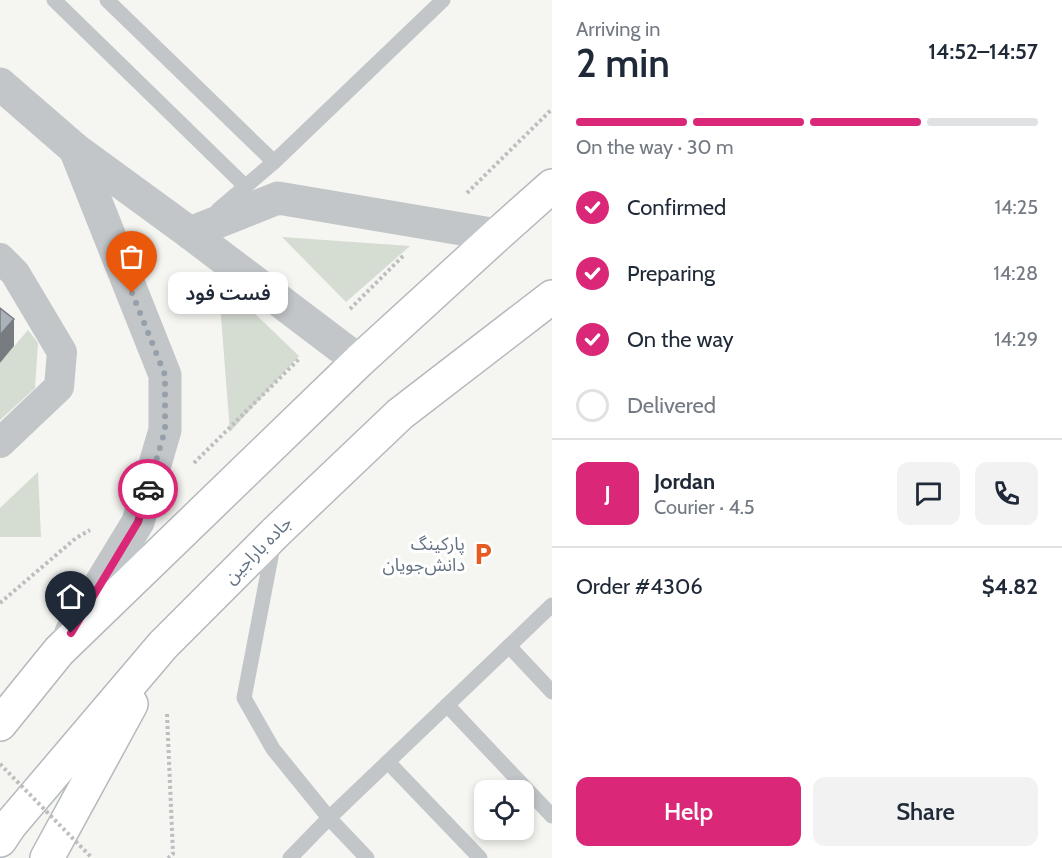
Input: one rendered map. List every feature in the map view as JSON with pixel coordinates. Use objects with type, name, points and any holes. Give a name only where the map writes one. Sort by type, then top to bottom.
[{"type":"main road","points":[[0,704],[59,651],[359,361],[552,186]]},
{"type":"main road","name":"جاده باراجین","points":[[0,840],[10,825],[163,645],[276,532],[400,414],[552,297]]},
{"type":"main road","points":[[47,858],[163,645]]},
{"type":"main road","points":[[0,724],[59,651]]},
{"type":"street","points":[[0,84],[75,149],[359,361]]},
{"type":"street","points":[[59,651],[138,522],[165,430],[165,375],[75,149]]},
{"type":"street","points":[[190,233],[278,198],[496,235]]},
{"type":"street","points":[[0,258],[15,273],[62,352],[59,387],[0,442]]},
{"type":"lane","points":[[54,0],[246,187]]},
{"type":"lane","points":[[107,0],[274,162]]},
{"type":"lane","points":[[190,233],[274,162],[443,0]]},
{"type":"lane","points":[[276,532],[244,698],[273,749],[329,818],[367,858]]},
{"type":"lane","points":[[290,858],[552,605]]},
{"type":"lane","points":[[509,646],[552,692]]},
{"type":"lane","points":[[447,705],[552,816]]},
{"type":"lane","points":[[388,762],[480,858]]},
{"type":"path","points":[[0,603],[76,538]]},
{"type":"path","points":[[166,703],[173,854],[168,858]]},
{"type":"path","points":[[0,764],[92,858]]},
{"type":"shaded area","points":[[282,237],[410,246],[346,302]]},
{"type":"shaded area","points":[[218,278],[299,356],[230,432]]},
{"type":"shaded area","points":[[28,330],[38,343],[35,388],[0,420],[0,363]]},
{"type":"shaded area","points":[[38,472],[41,537],[0,537],[0,508]]},
{"type":"building","points":[[0,308],[14,319],[0,335]]},
{"type":"way so far","points":[[132,293],[165,375],[165,430],[148,489]]},
{"type":"place","name":"فست فود","points":[[132,293]]},
{"type":"place","name":"پارکینگ دانش‌جویان","points":[[483,554]]},
{"type":"route","points":[[71,633],[138,522],[148,489]]}]
